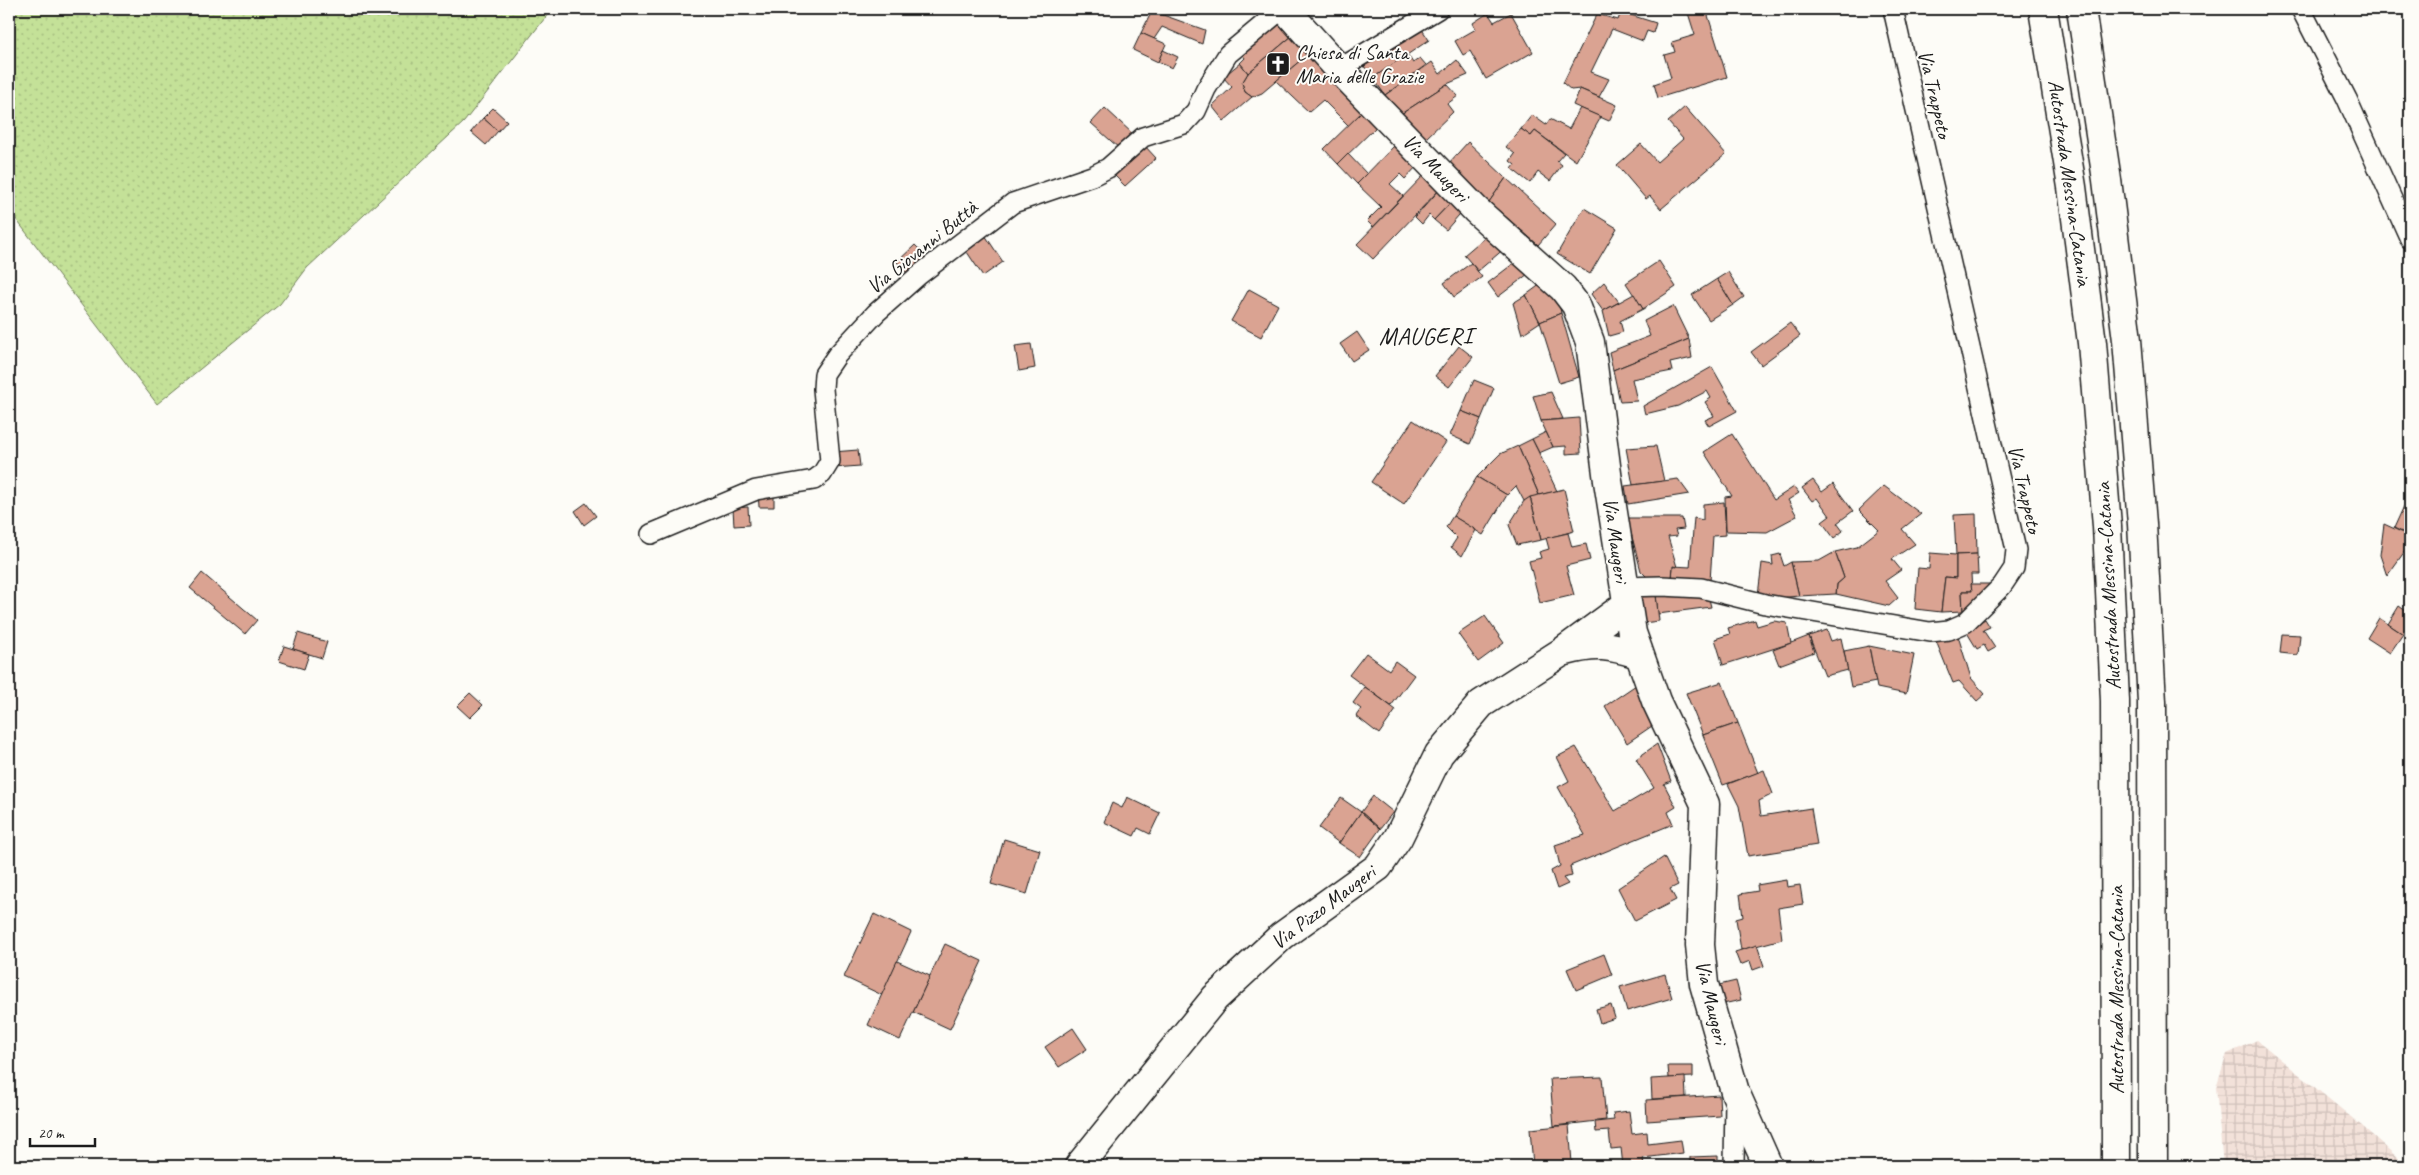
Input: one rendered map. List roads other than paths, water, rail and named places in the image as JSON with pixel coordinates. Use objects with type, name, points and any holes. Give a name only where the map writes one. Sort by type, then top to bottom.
[{"type":"main road","name":"Via Maugeri","points":[[1284,9],[1339,69],[1476,210],[1563,288],[1576,305],[1590,342],[1624,596],[1638,654],[1680,755],[1705,804],[1700,946],[1704,984],[1755,1161]]},
{"type":"main road","name":"Autostrada Messina-Catania","points":[[2044,9],[2071,178],[2092,343],[2107,526],[2114,701],[2116,1166]]},
{"type":"main road","name":"Autostrada Messina-Catania","points":[[2081,9],[2107,180],[2127,340],[2143,534],[2152,702],[2153,1166]]},
{"type":"main road","points":[[1562,652],[1624,596]]},
{"type":"main road","points":[[1562,652],[1588,645],[1605,645],[1638,654]]},
{"type":"main road","name":"Via Pizzo Maugeri","points":[[1079,1166],[1221,992],[1282,936],[1378,867],[1402,830],[1439,754],[1481,704],[1562,652]]},
{"type":"street","name":"Via Giovanni Buttà","points":[[651,534],[756,490],[814,480],[822,474],[830,461],[823,389],[824,374],[837,355],[876,313],[919,275],[1013,204],[1092,176],[1108,168],[1144,137],[1184,124],[1196,112],[1206,89],[1228,54],[1284,9]]},
{"type":"street","points":[[1339,69],[1438,9]]},
{"type":"street","name":"Via Trappeto","points":[[1624,596],[1662,586],[1701,588],[1765,604],[1930,632],[1949,630],[1965,623],[2002,586],[2014,568],[2016,550],[1893,9]]},
{"type":"street","points":[[2301,9],[2347,100],[2410,239]]},
{"type":"street","points":[[1734,1166],[1735,1092]]},
{"type":"place","name":"Chiesa di Santa Maria delle Grazie","points":[[1278,64]]},
{"type":"district","name":"MAUGERI","points":[[1426,336]]}]
